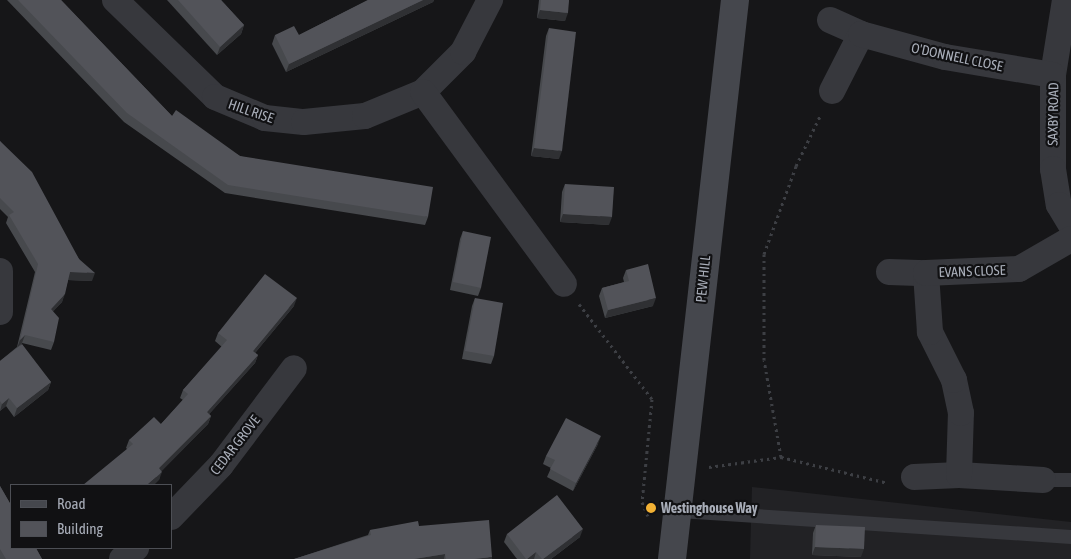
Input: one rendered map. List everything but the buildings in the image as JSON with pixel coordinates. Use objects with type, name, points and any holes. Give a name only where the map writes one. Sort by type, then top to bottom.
[{"type":"main road","name":"PEW HILL","points":[[672,559],[680,510],[734,0]]},
{"type":"street","name":"HILL RISE","points":[[115,0],[204,89],[265,118],[344,120],[397,106],[422,92],[463,52],[490,0]]},
{"type":"street","name":"SAXBY ROAD","points":[[1065,0],[1065,36],[1053,75],[1053,169],[1059,205],[1071,225]]},
{"type":"street","name":"O'DONNELL CLOSE","points":[[830,20],[861,34],[945,57],[1053,75]]},
{"type":"street","points":[[832,91],[861,34]]},
{"type":"street","points":[[422,92],[564,284]]},
{"type":"street","name":"EVANS CLOSE","points":[[889,272],[1019,269],[1071,239]]},
{"type":"street","points":[[0,271],[0,312]]},
{"type":"street","name":"EVANS CLOSE","points":[[926,272],[930,332],[954,380],[961,412],[959,475]]},
{"type":"street","name":"CEDAR GROVE","points":[[172,516],[221,465],[294,368]]},
{"type":"street","points":[[914,477],[959,475],[1043,480]]},
{"type":"street","points":[[122,559],[135,549]]},
{"type":"lane","points":[[1043,480],[1071,480]]},
{"type":"lane","points":[[680,510],[1071,537]]},
{"type":"path","points":[[781,457],[764,360],[764,254],[796,166],[832,91]]},
{"type":"path","points":[[564,284],[652,399],[642,502],[650,518]]},
{"type":"path","points":[[683,472],[781,457],[905,487],[914,477]]},
{"type":"shaded area","points":[[752,487],[1071,522],[1071,559],[750,559]]},
{"type":"place","name":"Westinghouse Way","points":[[651,508]]}]
